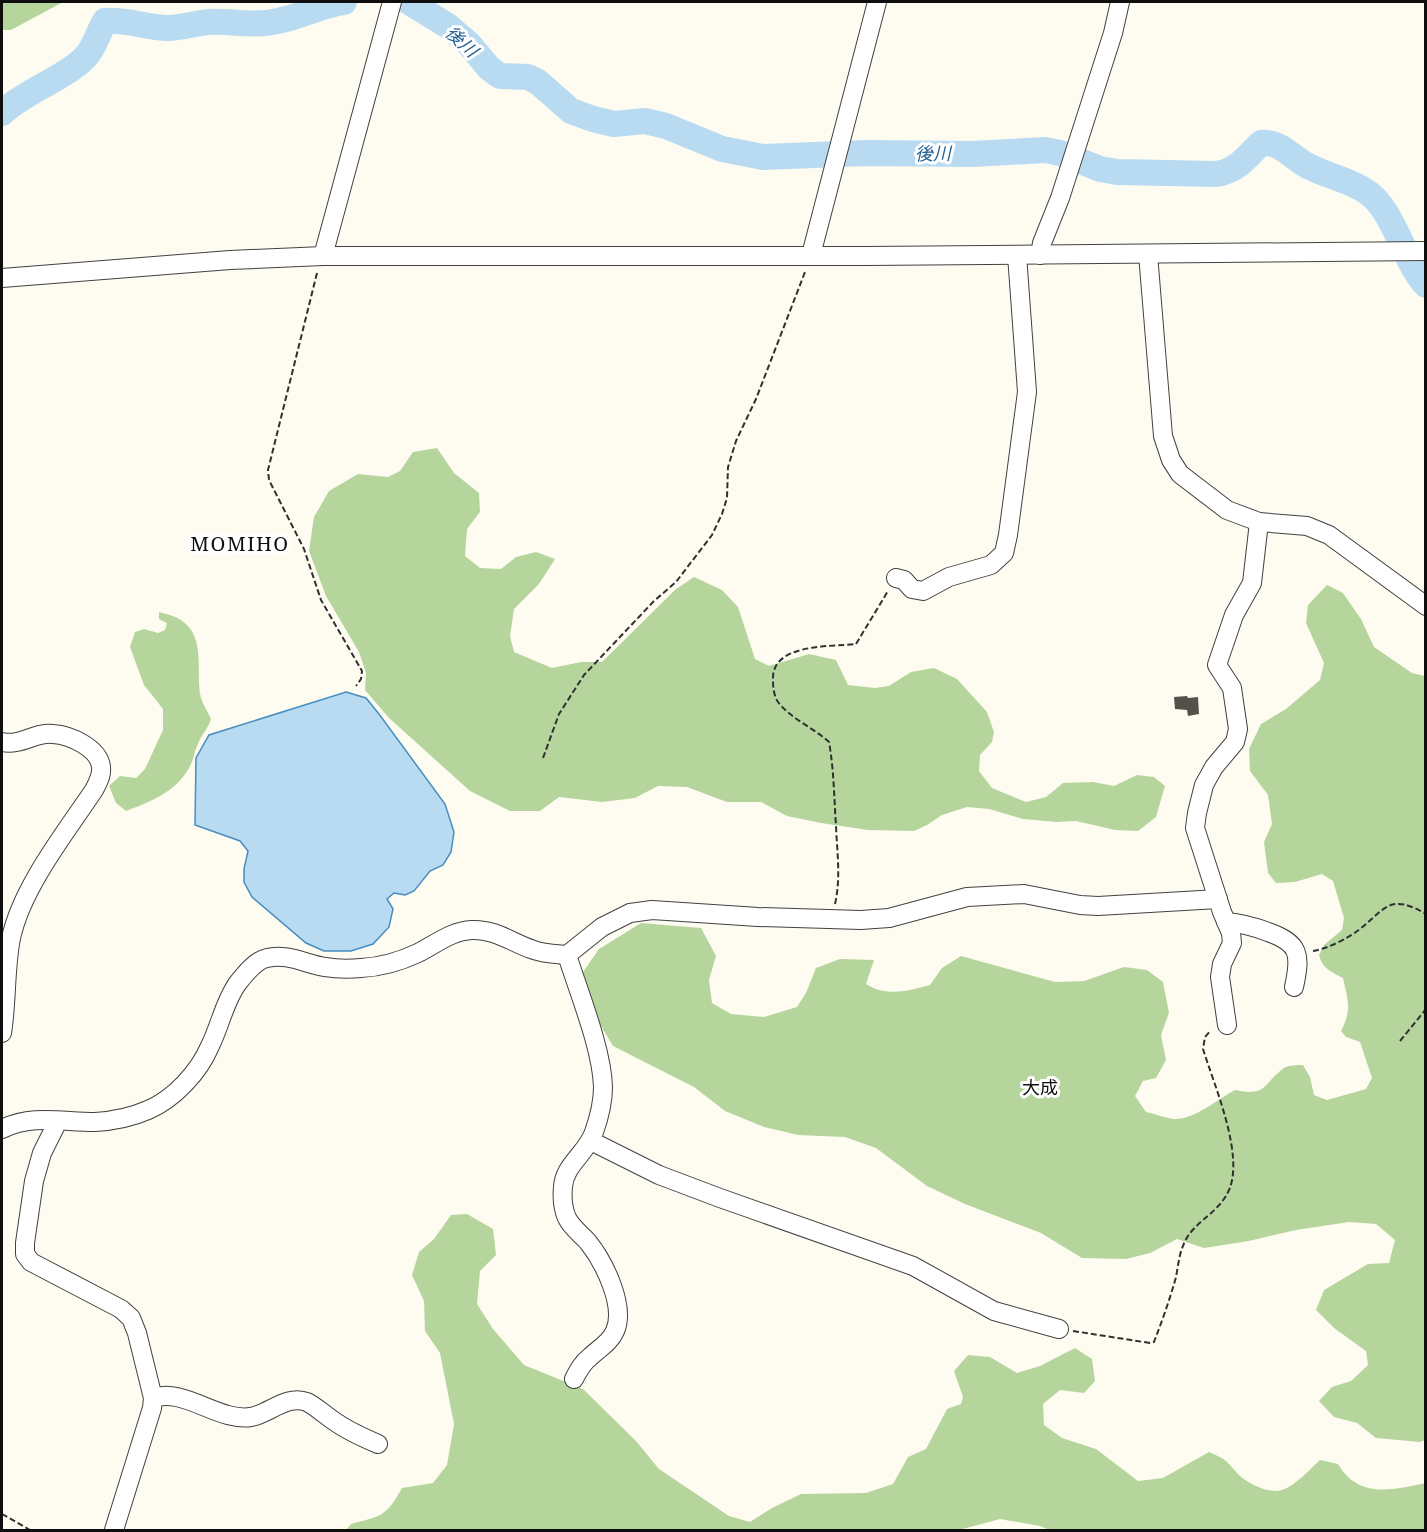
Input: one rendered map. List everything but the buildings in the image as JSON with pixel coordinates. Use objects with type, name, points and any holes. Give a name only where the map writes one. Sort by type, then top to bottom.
[{"type":"street","points":[[323,256],[392,2]]},
{"type":"street","points":[[811,255],[877,2]]},
{"type":"street","points":[[1041,255],[1042,243],[1113,33],[1120,2]]},
{"type":"street","points":[[2,278],[219,261],[323,256],[1041,255],[1420,251]]},
{"type":"street","points":[[1148,254],[1163,436],[1171,460],[1180,474],[1227,510],[1259,522],[1307,526],[1329,535],[1425,606]]},
{"type":"street","points":[[896,578],[904,580],[912,589],[923,591],[949,577],[991,565],[1004,553],[1027,392],[1017,255]]},
{"type":"street","points":[[1227,1025],[1220,977],[1222,964],[1232,942],[1231,933],[1199,843],[1196,828],[1204,785],[1214,767],[1234,742],[1238,729],[1232,688],[1217,664],[1234,615],[1252,583],[1259,522]]},
{"type":"street","points":[[2,742],[10,744],[52,734],[76,740],[84,745],[97,757],[101,765],[101,777],[94,790],[43,869],[18,914],[7,965],[2,1034]]},
{"type":"street","points":[[2,1129],[16,1122],[37,1119],[96,1122],[126,1117],[149,1110],[171,1096],[203,1059],[211,1046],[226,1004],[237,985],[265,958],[278,956],[324,967],[363,968],[390,963],[417,953],[455,933],[473,930],[493,932],[508,937],[532,950],[567,955],[602,927],[630,913],[652,910],[758,918],[861,920],[889,918],[967,897],[1003,894],[1024,894],[1080,905],[1098,906],[1218,899]]},
{"type":"street","points":[[1226,922],[1260,928],[1289,941],[1294,949],[1298,972],[1294,987]]},
{"type":"street","points":[[567,955],[603,1077],[600,1108],[591,1141],[565,1175],[562,1186],[564,1206],[571,1225],[588,1242],[608,1273],[616,1299],[618,1319],[612,1338],[581,1366],[574,1379]]},
{"type":"street","points":[[58,1121],[42,1153],[34,1181],[25,1254],[31,1262],[121,1309],[131,1318],[137,1333],[153,1398],[137,1461],[114,1530]]},
{"type":"street","points":[[591,1141],[659,1175],[913,1266],[994,1311],[1059,1329]]},
{"type":"street","points":[[153,1398],[161,1395],[172,1396],[228,1414],[249,1417],[283,1403],[295,1400],[306,1402],[340,1425],[378,1444]]},
{"type":"path","points":[[543,758],[559,714],[584,675],[654,601],[676,582],[712,535],[727,498],[728,467],[736,441],[756,399],[811,255]]},
{"type":"path","points":[[323,256],[268,470],[269,480],[304,549],[321,600],[362,671],[361,679],[356,686]]},
{"type":"path","points":[[831,918],[838,891],[838,853],[833,768],[829,742],[778,702],[774,692],[773,676],[779,660],[788,653],[803,649],[856,644],[896,578]]},
{"type":"path","points":[[1294,949],[1312,951],[1326,948],[1359,929],[1390,904],[1403,904],[1425,914]]},
{"type":"path","points":[[1400,1041],[1425,1009]]},
{"type":"path","points":[[1059,1329],[1154,1342],[1176,1275],[1182,1246],[1190,1232],[1223,1200],[1233,1176],[1229,1133],[1203,1049],[1205,1037],[1214,1027],[1227,1025]]},
{"type":"path","points":[[2,1514],[30,1530]]},
{"type":"green space","points":[[3,2],[63,2],[11,30],[2,30]]},
{"type":"green space","points":[[437,448],[454,473],[479,493],[480,512],[467,529],[465,556],[480,568],[501,569],[516,557],[536,552],[555,559],[539,584],[514,609],[510,636],[514,652],[552,668],[581,662],[602,662],[676,589],[694,577],[722,590],[738,607],[755,659],[769,666],[809,654],[836,660],[848,685],[875,688],[889,686],[911,672],[934,668],[957,679],[987,712],[994,732],[992,742],[980,755],[979,771],[992,788],[1026,802],[1046,797],[1063,783],[1093,782],[1114,786],[1137,775],[1154,777],[1165,786],[1156,817],[1138,831],[1115,830],[1076,821],[1023,819],[989,809],[967,807],[942,815],[914,831],[868,830],[787,816],[761,802],[727,802],[687,787],[658,786],[635,798],[602,802],[559,797],[540,811],[510,811],[470,791],[389,718],[365,690],[366,673],[359,652],[326,596],[309,551],[314,517],[329,491],[358,474],[388,477],[400,471],[413,452]]},
{"type":"green space","points":[[1327,585],[1343,593],[1361,619],[1374,647],[1412,673],[1425,676],[1425,1440],[1420,1442],[1376,1438],[1357,1423],[1334,1417],[1319,1401],[1332,1387],[1351,1381],[1368,1365],[1366,1351],[1334,1328],[1316,1310],[1324,1290],[1368,1264],[1389,1263],[1395,1240],[1376,1224],[1349,1222],[1204,1248],[1177,1239],[1150,1253],[1126,1259],[1082,1258],[1041,1233],[965,1204],[927,1186],[876,1148],[845,1137],[798,1135],[764,1127],[725,1111],[694,1087],[613,1046],[598,1021],[583,972],[599,949],[641,923],[701,928],[716,956],[709,980],[712,1003],[731,1014],[764,1017],[797,1007],[806,993],[816,968],[840,959],[874,960],[866,984],[889,992],[930,985],[942,968],[961,956],[1055,982],[1084,981],[1124,967],[1147,970],[1163,982],[1169,1013],[1161,1035],[1166,1060],[1156,1078],[1143,1081],[1135,1096],[1146,1112],[1174,1119],[1190,1116],[1235,1090],[1253,1092],[1264,1088],[1284,1068],[1293,1065],[1303,1065],[1310,1077],[1314,1095],[1327,1100],[1366,1089],[1372,1078],[1360,1042],[1346,1037],[1341,1031],[1348,1011],[1343,978],[1331,972],[1319,955],[1324,945],[1342,930],[1344,918],[1333,881],[1322,874],[1295,882],[1276,883],[1268,873],[1264,842],[1272,824],[1268,795],[1250,771],[1249,749],[1261,724],[1286,709],[1320,680],[1324,663],[1306,623],[1308,605]]},
{"type":"green space","points":[[159,612],[181,620],[194,636],[197,646],[201,698],[211,719],[199,741],[187,772],[180,780],[165,793],[126,811],[116,803],[109,786],[120,776],[136,778],[145,769],[163,730],[163,709],[144,685],[130,647],[135,632],[144,629],[158,633],[165,630],[167,623],[159,619]]},
{"type":"green space","points":[[467,1214],[493,1229],[496,1255],[480,1271],[477,1304],[493,1329],[524,1365],[583,1389],[636,1441],[659,1469],[729,1516],[750,1522],[801,1494],[866,1493],[893,1484],[908,1457],[926,1449],[947,1409],[961,1404],[963,1397],[954,1371],[968,1355],[990,1357],[1017,1373],[1040,1366],[1075,1348],[1092,1359],[1095,1381],[1084,1393],[1060,1390],[1043,1404],[1044,1425],[1062,1438],[1096,1449],[1138,1481],[1163,1478],[1209,1452],[1226,1461],[1248,1482],[1277,1491],[1292,1485],[1320,1460],[1338,1464],[1346,1475],[1366,1487],[1388,1489],[1426,1483],[1425,1530],[1049,1530],[1040,1526],[1000,1519],[959,1530],[346,1530],[351,1524],[382,1514],[392,1505],[402,1488],[433,1483],[447,1465],[454,1424],[440,1353],[425,1331],[424,1301],[412,1275],[419,1252],[434,1239],[451,1215]]},
{"type":"water","points":[[346,692],[366,698],[379,714],[445,804],[454,832],[451,852],[443,865],[430,871],[414,891],[405,895],[394,893],[387,899],[393,909],[389,927],[373,944],[351,951],[324,951],[306,943],[252,897],[244,882],[248,851],[240,841],[195,825],[196,758],[209,735]]},
{"type":"waterway","name":"後川","points":[[2,113],[83,59],[92,48],[105,21],[168,28],[209,22],[265,23],[344,2]]},
{"type":"waterway","name":"後川","points":[[409,2],[448,26],[469,44],[489,68],[500,76],[528,77],[538,82],[571,111],[614,124],[645,121],[666,126],[722,149],[763,157],[866,153],[973,154],[1045,150],[1060,153],[1100,169],[1117,172],[1216,174],[1230,170],[1261,143],[1268,143],[1286,151],[1308,166],[1360,188],[1376,200],[1391,223],[1418,275],[1426,285]]},
{"type":"district","name":"MOMIHO","points":[[240,543]]},
{"type":"district","name":"大成","points":[[1040,1087]]}]
